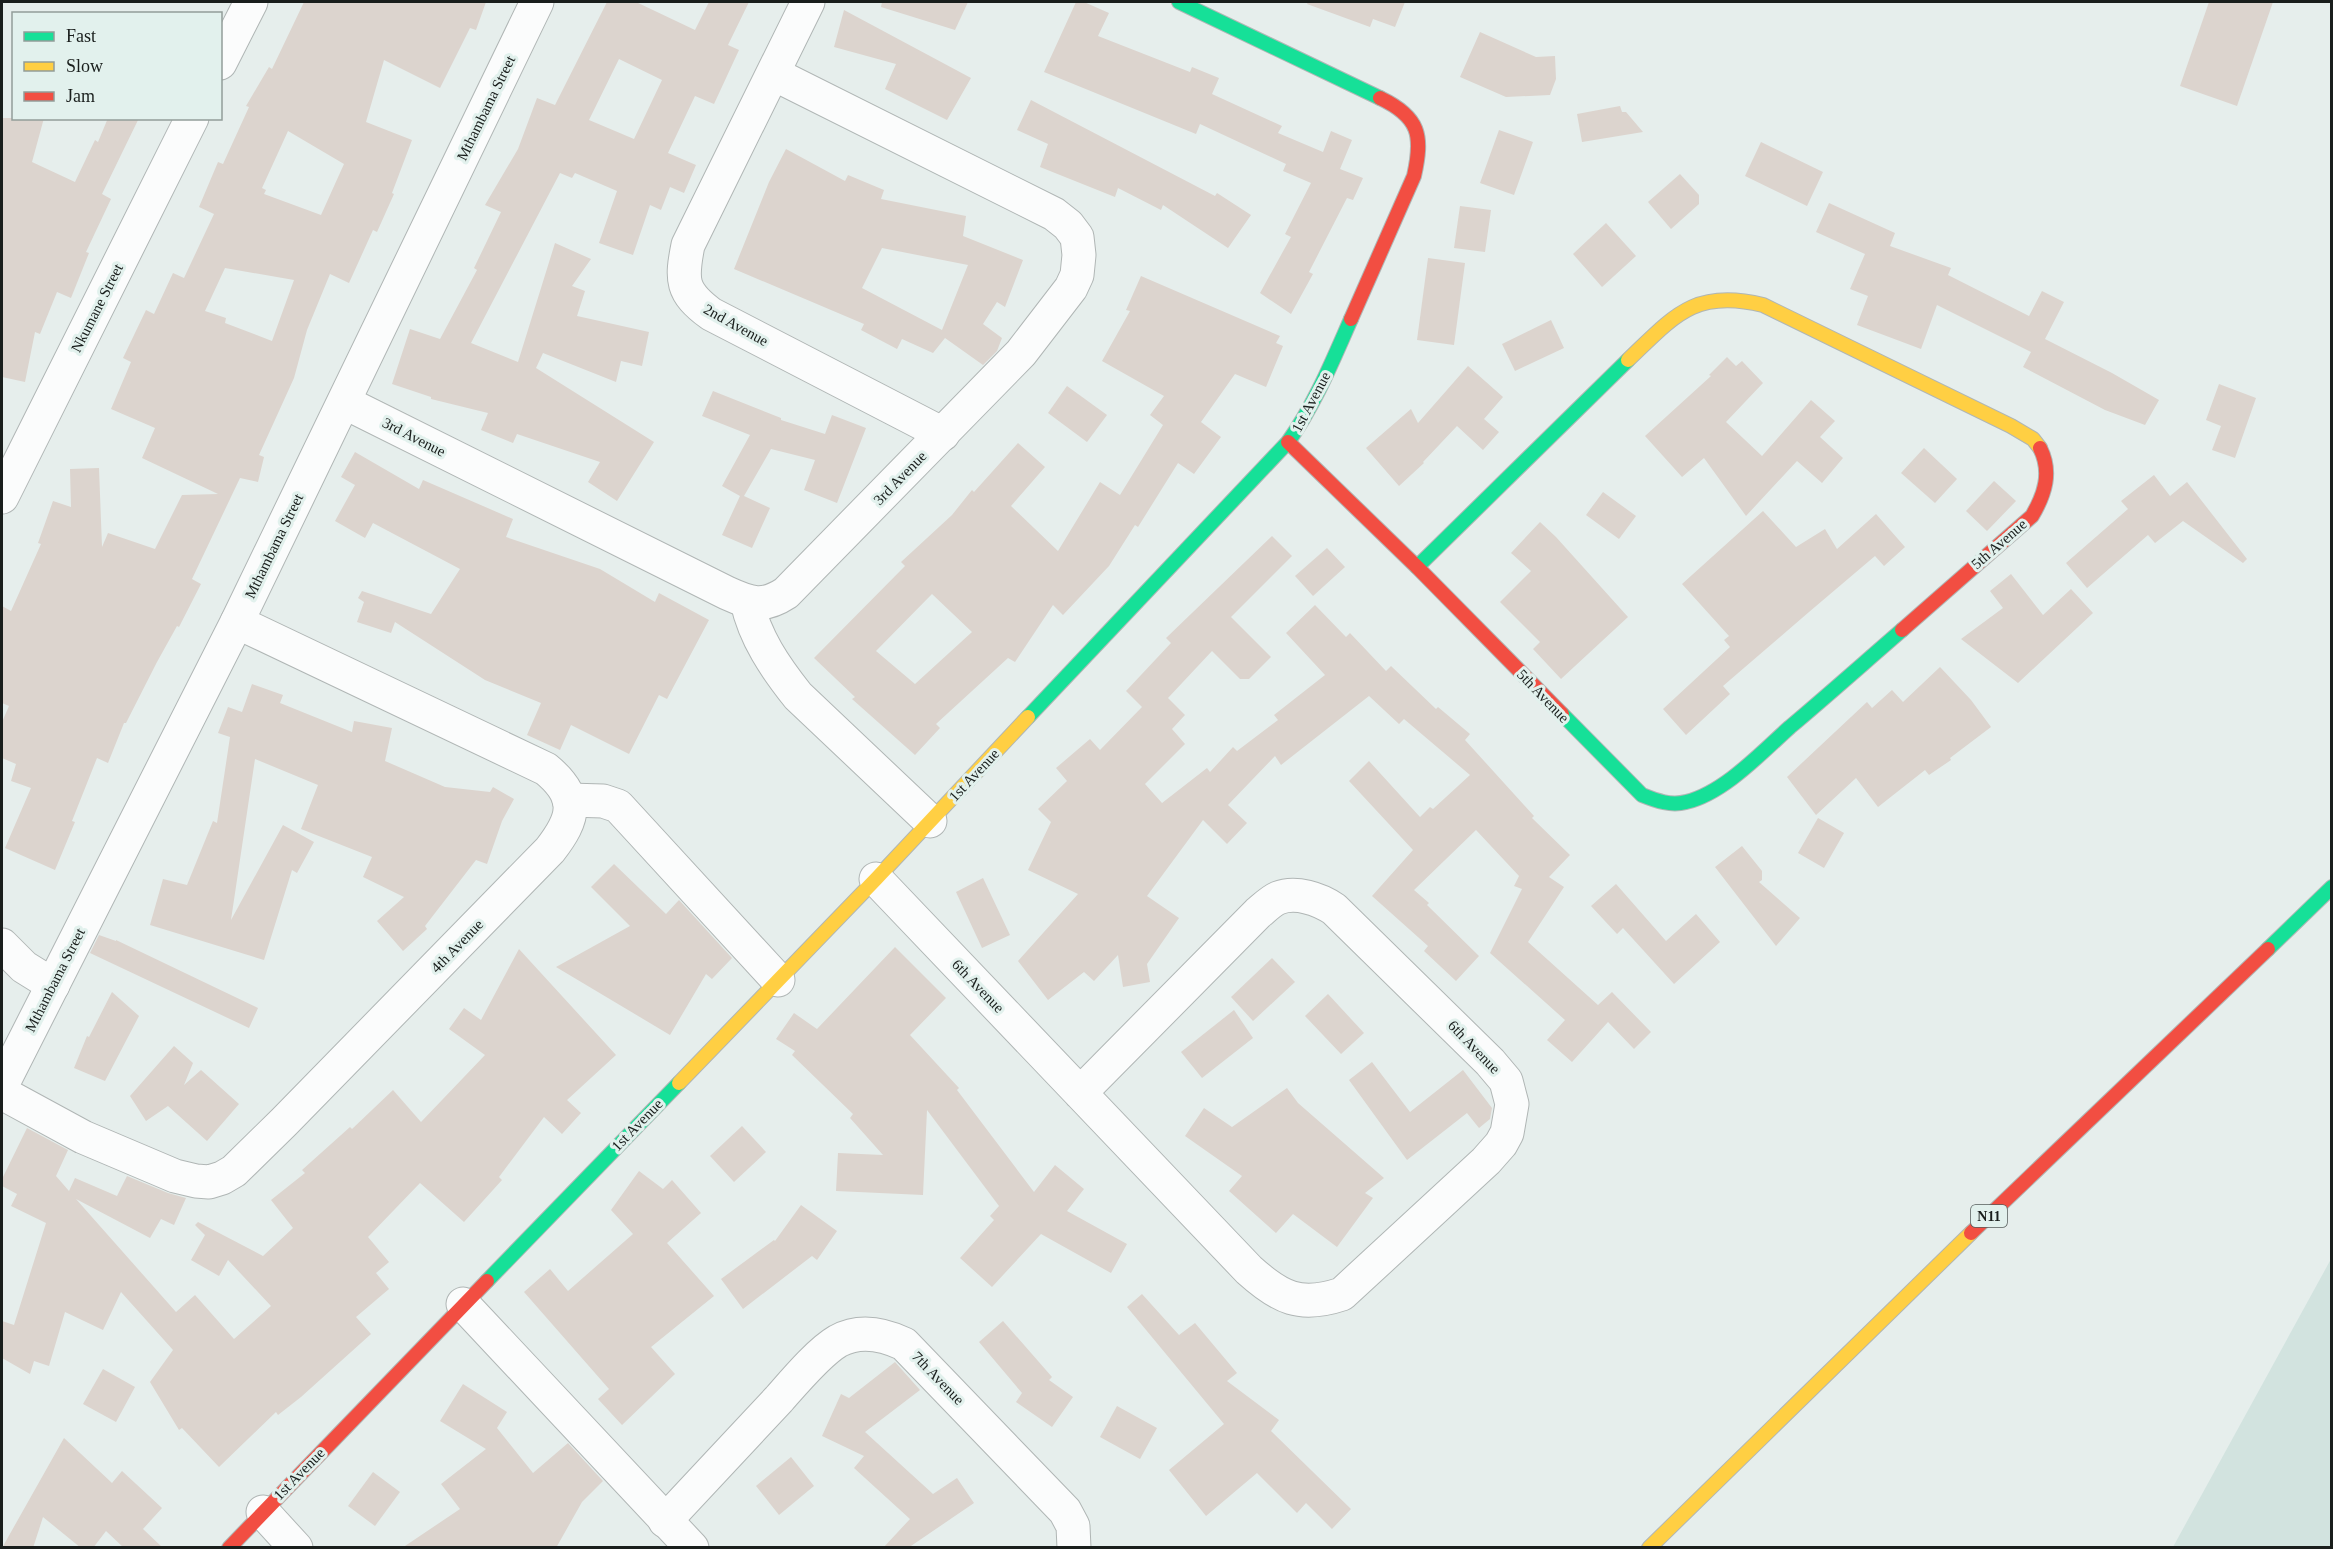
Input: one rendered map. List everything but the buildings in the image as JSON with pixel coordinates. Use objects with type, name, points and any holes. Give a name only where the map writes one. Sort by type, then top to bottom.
[{"type":"main road","name":"1st Avenue","points":[[229,1548],[876,879],[1288,442],[1304,420],[1414,176],[1421,141],[1411,120],[1392,104],[1179,2]]},
{"type":"main road","name":"5th Avenue","points":[[1288,442],[1417,567],[1642,795],[1654,802],[1669,805],[1688,803],[1707,795],[1745,767],[2032,516],[2041,502],[2048,474],[2035,441],[2011,426],[1763,305],[1737,300],[1707,299],[1687,308],[1660,329],[1417,567]]},
{"type":"main road","name":"N11","points":[[1649,1548],[2331,887]]},
{"type":"street","points":[[222,59],[252,2]]},
{"type":"street","name":"Mthambama Street","points":[[2,1085],[237,622],[537,2]]},
{"type":"street","name":"2nd Avenue","points":[[808,2],[688,245],[684,268],[687,290],[694,302],[711,314],[943,434]]},
{"type":"street","name":"3rd Avenue","points":[[344,402],[747,602],[766,603],[786,592],[1021,353],[1071,288],[1077,275],[1079,255],[1077,237],[1068,225],[1054,214],[774,74]]},
{"type":"street","name":"Nkumane Street","points":[[2,496],[191,120]]},
{"type":"street","points":[[747,602],[751,619],[763,646],[779,672],[798,696],[930,821]]},
{"type":"street","points":[[237,622],[546,769],[564,786],[569,800],[603,801],[618,806],[778,980]]},
{"type":"street","name":"4th Avenue","points":[[2,1093],[83,1137],[184,1179],[209,1182],[222,1178],[245,1161],[550,850],[564,832],[570,812],[569,800]]},
{"type":"street","name":"6th Avenue","points":[[876,879],[1080,1094],[1249,1270],[1271,1290],[1306,1301],[1322,1301],[1342,1294],[1486,1161],[1507,1133],[1512,1104],[1506,1081],[1490,1062],[1334,909],[1326,903],[1307,897],[1292,896],[1277,898],[1258,913],[1080,1094]]},
{"type":"street","points":[[2,945],[24,967],[53,985]]},
{"type":"street","points":[[464,1304],[692,1548]]},
{"type":"street","name":"7th Avenue","points":[[665,1521],[808,1368],[837,1342],[855,1335],[873,1334],[888,1336],[904,1344],[1065,1511],[1073,1526],[1074,1548]]},
{"type":"street","points":[[262,1512],[296,1548]]},
{"type":"shaded area","points":[[2331,1259],[2331,1547],[2173,1547]]},
{"type":"traffic: fast","points":[[1179,2],[1380,98]]},
{"type":"traffic: fast","points":[[1028,717],[1288,442],[1315,398],[1351,319]]},
{"type":"traffic: fast","points":[[1417,567],[1628,360]]},
{"type":"traffic: fast","points":[[1562,714],[1642,795],[1669,803],[1686,802],[1714,790],[1742,770],[1902,630]]},
{"type":"traffic: fast","points":[[2268,949],[2332,887]]},
{"type":"traffic: fast","points":[[487,1281],[679,1083]]},
{"type":"traffic: slow","points":[[1628,360],[1673,319],[1703,303],[1720,300],[1763,305],[2011,426],[2033,439],[2040,448]]},
{"type":"traffic: slow","points":[[679,1083],[1028,717]]},
{"type":"traffic: slow","points":[[1649,1548],[1971,1233]]},
{"type":"traffic: jam","points":[[1351,319],[1414,176],[1417,162],[1418,139],[1411,120],[1393,105],[1380,98]]},
{"type":"traffic: jam","points":[[1288,442],[1417,567],[1562,714]]},
{"type":"traffic: jam","points":[[1902,630],[2032,516],[2045,483],[2046,466],[2040,448]]},
{"type":"traffic: jam","points":[[1971,1233],[2268,949]]},
{"type":"traffic: jam","points":[[229,1548],[487,1281]]}]
